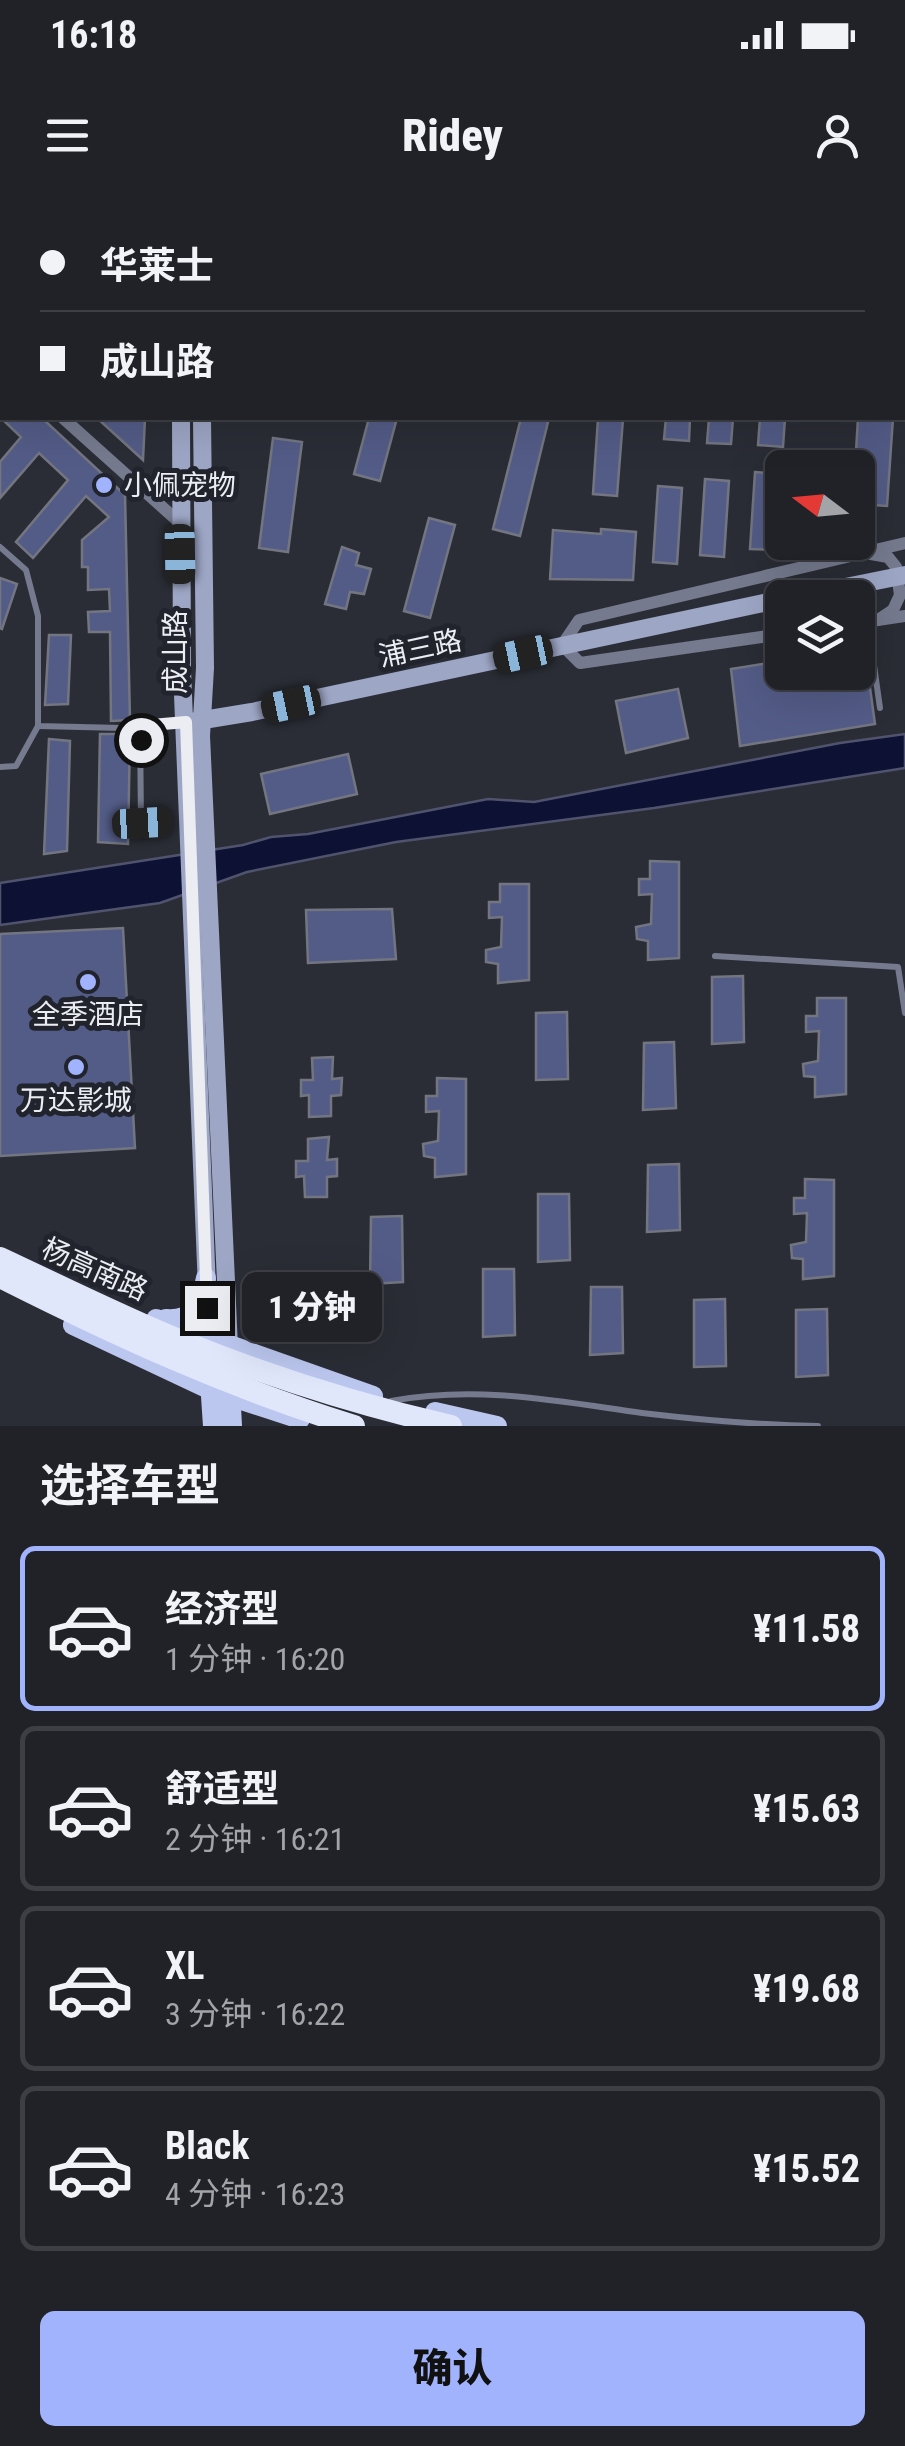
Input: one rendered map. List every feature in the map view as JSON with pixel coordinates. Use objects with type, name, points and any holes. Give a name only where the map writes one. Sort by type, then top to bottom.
[{"type":"highway","name":"杨高南路","points":[[0,1258],[179,1340],[250,1367],[392,1412],[451,1426]]},
{"type":"highway","name":"杨高南路","points":[[0,1277],[175,1362],[270,1400],[354,1426]]},
{"type":"main road","name":"成山路","points":[[181,420],[180,523],[194,721],[200,908],[208,1339],[232,1426]]},
{"type":"main road","name":"成山路","points":[[194,721],[205,668],[202,420]]},
{"type":"main road","points":[[875,580],[905,574]]},
{"type":"main road","name":"浦三路","points":[[194,721],[765,602]]},
{"type":"main road","name":"成山路","points":[[200,908],[230,1347],[212,1426]]},
{"type":"main road","name":"杨高南路","points":[[0,1247],[122,1307],[230,1347],[391,1401],[496,1426]]},
{"type":"main road","points":[[149,1316],[183,1320],[193,1314],[206,1278]]},
{"type":"main road","name":"杨高南路","points":[[0,1288],[220,1393],[321,1426]]},
{"type":"street","points":[[65,420],[180,523]]},
{"type":"street","points":[[875,551],[905,544]]},
{"type":"street","points":[[875,555],[888,558],[896,568],[900,595],[893,610],[875,619]]},
{"type":"street","points":[[765,636],[580,663],[562,646],[580,620],[835,560]]},
{"type":"street","points":[[875,621],[905,616]]},
{"type":"lane","points":[[0,547],[26,570],[38,616],[38,726],[16,766],[0,768]]},
{"type":"lane","points":[[875,672],[880,708]]},
{"type":"lane","points":[[38,726],[140,726],[194,721]]},
{"type":"lane","points":[[140,726],[142,823],[162,822]]},
{"type":"lane","points":[[715,956],[898,967],[905,1012]]},
{"type":"lane","name":"杨高南路","points":[[391,1401],[435,1393],[488,1394],[716,1422],[818,1426]]},
{"type":"shaded area","points":[[905,734],[905,768],[654,808],[396,842],[247,872],[160,903],[0,925],[0,883],[308,834],[488,799],[534,802]]},
{"type":"building","points":[[3,420],[44,420],[125,495],[130,720],[111,721],[110,632],[89,632],[88,612],[110,611],[109,589],[88,590],[88,567],[82,567],[82,540],[109,517],[86,496],[33,558],[16,542],[68,480],[39,453],[0,498],[0,462],[21,437]]},
{"type":"building","points":[[99,420],[145,420],[143,460]]},
{"type":"building","points":[[368,420],[396,420],[380,481],[354,474]]},
{"type":"building","points":[[520,420],[549,420],[520,536],[493,529]]},
{"type":"building","points":[[598,420],[623,420],[617,496],[593,494]]},
{"type":"building","points":[[666,420],[690,420],[689,441],[664,439]]},
{"type":"building","points":[[709,420],[733,420],[731,444],[707,443]]},
{"type":"building","points":[[760,420],[785,420],[783,447],[758,445]]},
{"type":"building","points":[[858,420],[893,420],[887,506],[875,505],[875,450],[856,450]]},
{"type":"building","points":[[273,438],[302,442],[288,552],[259,548]]},
{"type":"building","points":[[755,472],[765,473],[765,550],[750,549]]},
{"type":"building","points":[[705,479],[729,481],[724,557],[700,555]]},
{"type":"building","points":[[658,486],[682,488],[677,564],[653,562]]},
{"type":"building","points":[[429,518],[455,525],[430,618],[404,611]]},
{"type":"building","points":[[601,529],[636,532],[633,580],[550,579],[553,530],[601,534]]},
{"type":"building","points":[[342,547],[359,553],[356,565],[371,569],[364,594],[350,592],[346,609],[325,604]]},
{"type":"building","points":[[0,578],[17,584],[2,629],[0,628]]},
{"type":"building","points":[[49,635],[71,635],[68,704],[45,705]]},
{"type":"building","points":[[765,664],[765,690],[870,690],[875,724],[740,746],[731,669]]},
{"type":"building","points":[[678,689],[688,738],[626,753],[616,701]]},
{"type":"building","points":[[100,734],[130,734],[128,844],[98,842]]},
{"type":"building","points":[[49,739],[70,741],[67,851],[44,854]]},
{"type":"building","points":[[348,754],[357,794],[270,814],[261,774]]},
{"type":"building","points":[[650,861],[679,862],[679,958],[648,960],[648,941],[637,939],[636,927],[651,924],[652,894],[639,895],[639,879],[650,879]]},
{"type":"building","points":[[500,884],[529,884],[529,980],[498,983],[498,964],[486,962],[486,950],[501,947],[502,917],[489,918],[489,902],[500,902]]},
{"type":"building","points":[[392,909],[396,959],[308,963],[306,910]]},
{"type":"building","points":[[123,928],[135,1148],[0,1156],[0,934]]},
{"type":"building","points":[[743,976],[744,1042],[712,1044],[712,977]]},
{"type":"building","points":[[817,998],[846,998],[846,1094],[815,1097],[815,1077],[804,1076],[803,1064],[818,1061],[819,1031],[806,1032],[806,1016],[817,1016]]},
{"type":"building","points":[[567,1012],[568,1079],[536,1080],[536,1013]]},
{"type":"building","points":[[674,1042],[676,1108],[643,1110],[644,1043]]},
{"type":"building","points":[[333,1057],[332,1079],[342,1078],[341,1095],[331,1096],[331,1116],[309,1117],[309,1095],[301,1096],[301,1080],[313,1080],[312,1058]]},
{"type":"building","points":[[437,1078],[466,1079],[466,1174],[435,1177],[435,1158],[424,1156],[423,1144],[438,1141],[439,1111],[426,1112],[426,1096],[437,1096]]},
{"type":"building","points":[[329,1137],[327,1160],[337,1159],[337,1176],[327,1177],[327,1197],[305,1197],[304,1176],[296,1177],[296,1161],[308,1161],[308,1139]]},
{"type":"building","points":[[679,1164],[680,1230],[647,1232],[648,1165]]},
{"type":"building","points":[[805,1179],[834,1180],[834,1276],[803,1279],[803,1259],[792,1258],[791,1245],[806,1242],[807,1213],[794,1214],[794,1198],[805,1198]]},
{"type":"building","points":[[538,1194],[569,1194],[570,1260],[538,1262]]},
{"type":"building","points":[[402,1216],[403,1282],[370,1284],[371,1217]]},
{"type":"building","points":[[483,1269],[514,1269],[515,1335],[483,1337]]},
{"type":"building","points":[[591,1287],[622,1287],[623,1353],[590,1355]]},
{"type":"building","points":[[725,1299],[726,1366],[694,1367],[694,1300]]},
{"type":"building","points":[[827,1309],[828,1375],[796,1377],[796,1310]]},
{"type":"place","name":"小佩宠物","points":[[104,485]]},
{"type":"place","name":"全季酒店","points":[[88,982]]},
{"type":"place","name":"万达影城","points":[[76,1067]]},
{"type":"route","points":[[141,740],[140,726],[186,722],[207,1308]]}]
